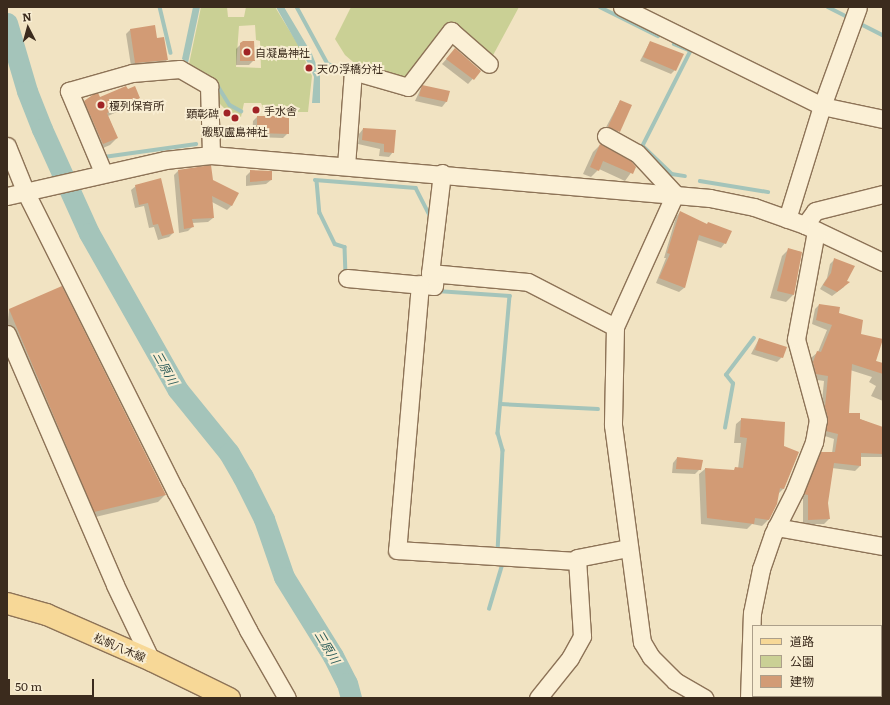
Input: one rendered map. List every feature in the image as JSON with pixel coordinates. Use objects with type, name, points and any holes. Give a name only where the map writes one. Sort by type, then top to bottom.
[{"type":"main road","name":"松帆八木線","points":[[7,603],[46,614],[151,660],[229,698]]},
{"type":"street","points":[[622,7],[822,106],[883,118]]},
{"type":"street","points":[[787,219],[822,106],[858,7]]},
{"type":"street","points":[[346,166],[353,71],[408,87],[451,31],[489,64]]},
{"type":"street","points":[[99,173],[69,91],[132,74],[180,70],[209,86],[211,156]]},
{"type":"street","points":[[606,136],[637,153],[675,194]]},
{"type":"street","points":[[7,146],[26,193],[180,499],[248,630],[287,698]]},
{"type":"street","points":[[7,196],[26,193],[99,173],[165,160],[211,156],[442,173],[675,194],[732,202],[787,219],[810,228],[883,262]]},
{"type":"street","points":[[442,173],[430,273],[528,282],[615,326]]},
{"type":"street","points":[[675,194],[615,326],[614,425],[628,548],[642,642],[651,657],[675,681],[704,698]]},
{"type":"street","points":[[749,698],[752,613],[761,569],[776,527],[798,484],[814,442],[818,420],[796,339],[810,228],[815,211],[883,194]]},
{"type":"street","points":[[347,278],[434,286],[435,273]]},
{"type":"street","points":[[420,284],[397,550],[576,561],[577,558],[628,548]]},
{"type":"street","points":[[7,334],[105,563],[151,660]]},
{"type":"street","points":[[776,527],[883,546]]},
{"type":"street","points":[[538,698],[570,658],[582,636],[576,561]]},
{"type":"green space","points":[[201,7],[227,7],[228,17],[244,17],[246,7],[275,7],[299,46],[312,76],[308,112],[265,112],[261,103],[244,103],[241,117],[229,113],[220,104],[217,98],[217,82],[189,64]],"holes":[[[255,25],[256,40],[260,41],[261,68],[236,67],[239,26]]]},
{"type":"green space","points":[[351,7],[519,7],[491,59],[451,23],[408,81],[359,67],[345,55],[335,39]]},
{"type":"water","points":[[193,7],[200,7],[188,63],[182,59]]},
{"type":"water","points":[[276,7],[284,7],[312,54],[320,74],[320,103],[312,103],[314,77],[309,65]]},
{"type":"building","points":[[155,25],[157,38],[164,37],[168,60],[135,63],[130,29]]},
{"type":"building","points":[[243,41],[254,41],[255,61],[240,61],[240,43]]},
{"type":"building","points":[[650,41],[684,54],[676,71],[643,57]]},
{"type":"building","points":[[455,48],[481,71],[474,80],[446,59]]},
{"type":"building","points":[[422,85],[450,91],[447,102],[419,96]]},
{"type":"building","points":[[126,86],[128,89],[135,86],[140,98],[107,113],[118,138],[103,144],[84,101],[94,94],[98,93],[100,97]]},
{"type":"building","points":[[620,100],[632,105],[620,132],[608,127]]},
{"type":"building","points":[[257,116],[289,116],[289,134],[257,133]]},
{"type":"building","points":[[363,128],[396,130],[394,153],[384,152],[384,144],[362,140]]},
{"type":"building","points":[[600,144],[631,161],[636,167],[633,174],[603,161],[599,171],[590,167]]},
{"type":"building","points":[[211,165],[213,180],[239,193],[232,206],[212,196],[214,218],[192,219],[194,227],[184,229],[178,170]]},
{"type":"building","points":[[250,170],[272,171],[272,180],[250,182]]},
{"type":"building","points":[[161,178],[174,233],[162,236],[158,224],[153,225],[148,203],[139,205],[135,185]]},
{"type":"building","points":[[680,211],[707,224],[708,222],[732,231],[726,244],[699,235],[685,288],[659,278],[670,254],[667,253]]},
{"type":"building","points":[[788,248],[802,252],[794,295],[777,291]]},
{"type":"building","points":[[834,258],[855,266],[847,281],[850,282],[837,292],[823,285],[831,273]]},
{"type":"building","points":[[62,286],[166,495],[94,512],[9,309]]},
{"type":"building","points":[[819,304],[840,307],[839,313],[863,320],[861,334],[883,339],[876,361],[883,363],[883,374],[852,364],[849,413],[860,413],[860,419],[883,427],[883,454],[861,453],[861,466],[834,463],[828,503],[830,519],[808,520],[808,495],[804,494],[821,452],[835,452],[838,434],[826,431],[828,418],[825,407],[828,376],[816,374],[813,362],[817,351],[821,352],[832,325],[816,320]]},
{"type":"building","points":[[759,338],[787,347],[783,358],[755,350]]},
{"type":"building","points":[[741,418],[785,422],[784,446],[799,452],[784,489],[780,488],[777,504],[769,520],[755,518],[754,524],[707,518],[705,468],[734,470],[735,467],[743,468],[747,438],[740,437]]},
{"type":"building","points":[[677,457],[703,460],[701,470],[676,469]]},
{"type":"waterway","points":[[160,7],[171,53]]},
{"type":"waterway","points":[[297,7],[328,64],[346,71]]},
{"type":"waterway","points":[[600,7],[658,36]]},
{"type":"waterway","points":[[828,7],[850,18]]},
{"type":"waterway","points":[[857,22],[883,35]]},
{"type":"waterway","name":"三原川","points":[[7,23],[27,91],[42,129],[89,233],[178,390],[229,453],[243,477],[264,519],[284,577],[333,656],[347,683],[351,698]]},
{"type":"waterway","points":[[674,44],[691,51],[643,146],[672,174],[685,176]]},
{"type":"waterway","points":[[218,86],[230,105],[241,111]]},
{"type":"waterway","points":[[104,157],[196,144]]},
{"type":"waterway","points":[[315,180],[416,188],[431,218]]},
{"type":"waterway","points":[[317,181],[320,213],[335,244],[345,247],[346,273]]},
{"type":"waterway","points":[[700,181],[768,192]]},
{"type":"waterway","points":[[437,291],[510,296],[498,433],[503,450],[498,552]]},
{"type":"waterway","points":[[725,428],[733,384],[726,375],[754,338]]},
{"type":"waterway","points":[[501,404],[598,409]]},
{"type":"waterway","points":[[489,609],[503,562]]},
{"type":"place","name":"自凝島神社","points":[[247,52]]},
{"type":"place","name":"天の浮橋分社","points":[[309,68]]},
{"type":"place","name":"榎列保育所","points":[[101,105]]},
{"type":"place","name":"手水舎","points":[[256,110]]},
{"type":"place","name":"顕彰碑","points":[[227,113]]},
{"type":"place","name":"磤馭盧島神社","points":[[235,118]]}]
